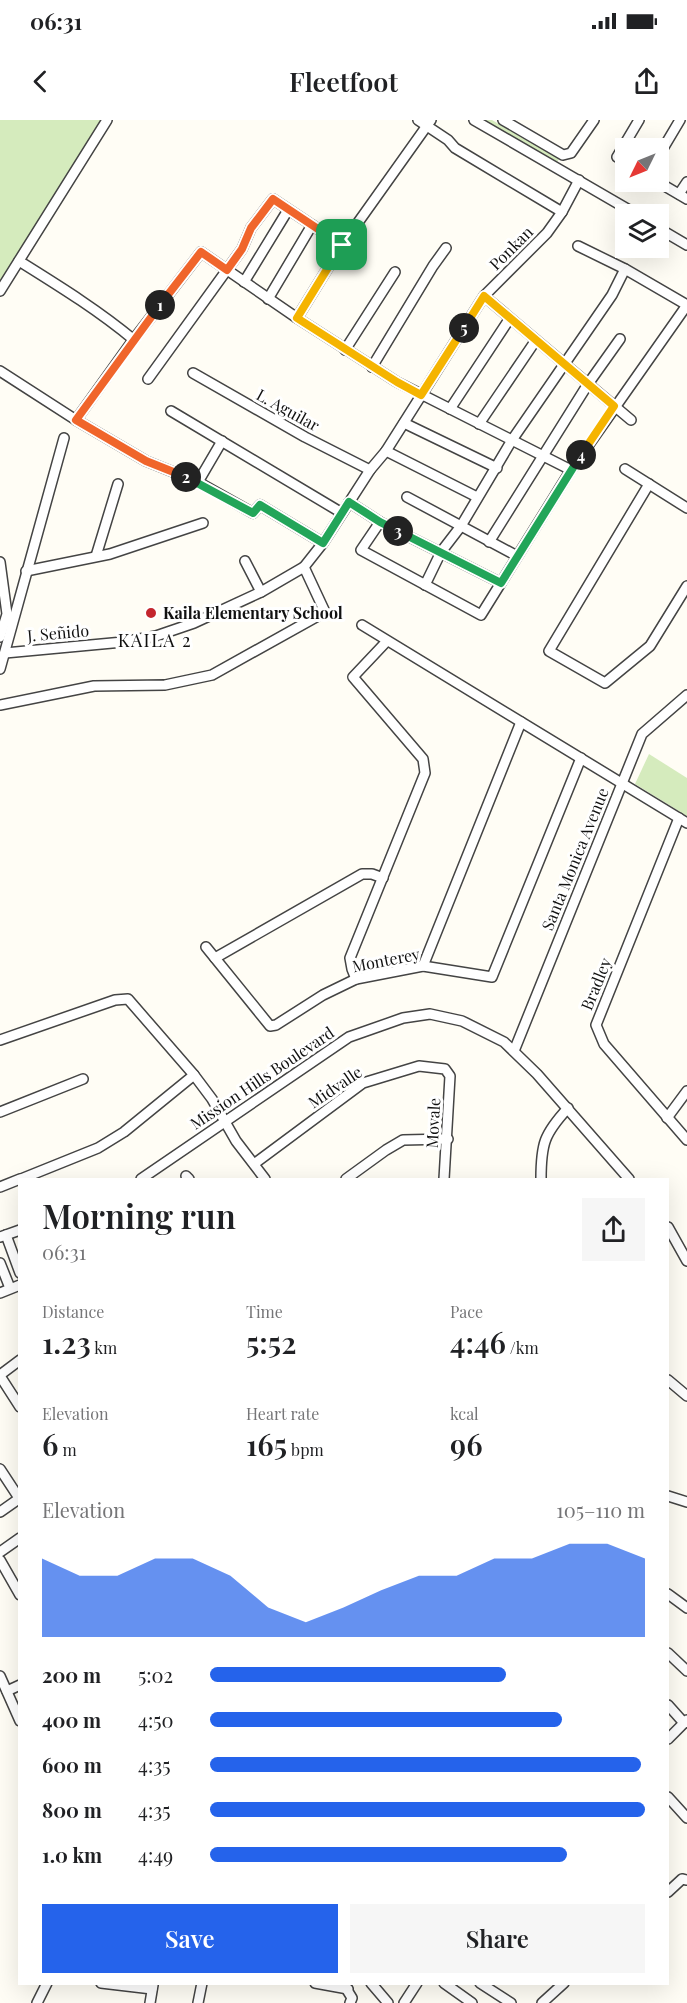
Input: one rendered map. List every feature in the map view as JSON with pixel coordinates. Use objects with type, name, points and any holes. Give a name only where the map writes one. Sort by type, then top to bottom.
[{"type":"street","points":[[0,291],[107,120]]},
{"type":"street","points":[[418,120],[430,123],[455,148],[562,212]]},
{"type":"street","points":[[474,120],[619,204]]},
{"type":"street","points":[[502,120],[563,155],[571,153],[594,120]]},
{"type":"street","points":[[628,138],[639,120]]},
{"type":"street","points":[[669,138],[680,120]]},
{"type":"street","points":[[297,318],[342,245],[430,123]]},
{"type":"street","name":"Ponkan","points":[[404,423],[484,296],[535,246],[562,212],[579,180]]},
{"type":"street","points":[[669,188],[683,196],[687,182]]},
{"type":"street","points":[[148,379],[242,249],[251,228],[273,199],[342,245]]},
{"type":"street","points":[[244,282],[288,210]]},
{"type":"street","points":[[268,298],[312,225]]},
{"type":"street","points":[[669,234],[687,245]]},
{"type":"street","points":[[380,522],[362,550],[481,615],[571,470],[687,305],[625,269],[578,246]]},
{"type":"street","points":[[372,367],[446,248]]},
{"type":"street","points":[[76,420],[201,252],[372,367],[421,395],[571,470]]},
{"type":"street","points":[[19,261],[77,297],[134,340]]},
{"type":"street","points":[[425,585],[441,552],[461,526],[512,440],[612,295],[625,269]]},
{"type":"street","points":[[345,350],[395,272]]},
{"type":"street","points":[[484,296],[631,420]]},
{"type":"street","points":[[450,409],[510,318]]},
{"type":"street","points":[[489,542],[588,384],[620,339]]},
{"type":"street","points":[[479,424],[536,340]]},
{"type":"street","points":[[0,371],[76,420],[146,461],[198,482],[253,513],[260,505],[323,543]]},
{"type":"street","name":"L. Aguilar","points":[[193,373],[370,470]]},
{"type":"street","points":[[171,411],[342,513]]},
{"type":"street","points":[[404,423],[497,468]]},
{"type":"street","name":"J. Señido","points":[[5,653],[123,642],[156,636],[194,623],[261,592],[304,567],[323,543],[370,470],[386,451],[404,423]]},
{"type":"street","points":[[0,669],[64,438]]},
{"type":"street","points":[[198,482],[222,441]]},
{"type":"street","points":[[386,451],[477,497]]},
{"type":"street","points":[[626,469],[687,508]]},
{"type":"street","points":[[96,556],[118,484]]},
{"type":"street","points":[[649,484],[549,651],[605,683],[650,646],[687,586]]},
{"type":"street","points":[[408,497],[517,556]]},
{"type":"street","points":[[349,502],[380,522],[501,583]]},
{"type":"street","points":[[26,571],[110,554],[203,524]]},
{"type":"street","points":[[245,561],[261,592]]},
{"type":"street","points":[[0,562],[7,614],[0,637]]},
{"type":"street","points":[[0,705],[94,686],[165,685],[212,675],[325,612],[304,567]]},
{"type":"street","points":[[362,625],[683,820]]},
{"type":"street","points":[[357,979],[351,969],[351,958],[425,772],[423,759],[352,677],[387,641]]},
{"type":"street","name":"Santa Monica Avenue","points":[[514,1051],[642,734],[687,695]]},
{"type":"street","points":[[423,966],[521,722]]},
{"type":"street","name":"Monterey","points":[[206,947],[270,1026],[276,1025],[323,995],[357,979],[423,966],[492,977],[581,758]]},
{"type":"street","name":"Bradley","points":[[683,820],[596,1025],[604,1044],[687,1140]]},
{"type":"street","points":[[214,958],[362,874],[372,874],[383,878]]},
{"type":"street","points":[[0,1040],[115,1000],[128,999],[194,1075],[264,1178]]},
{"type":"street","name":"Mission Hills Boulevard","points":[[142,1178],[349,1037],[403,1018],[430,1014],[462,1021],[496,1037],[514,1051],[568,1108],[628,1178]]},
{"type":"street","name":"Midvalle","points":[[254,1164],[363,1083],[419,1066],[446,1069]]},
{"type":"street","name":"Movale","points":[[444,1178],[450,1076],[446,1069]]},
{"type":"street","points":[[23,1178],[98,1148],[124,1132],[194,1075]]},
{"type":"street","points":[[0,1112],[83,1079]]},
{"type":"street","points":[[667,1118],[687,1091]]},
{"type":"street","points":[[541,1178],[541,1157],[548,1131],[568,1108]]},
{"type":"street","points":[[347,1178],[403,1140],[448,1139]]},
{"type":"street","points":[[0,1187],[18,1180]]},
{"type":"street","points":[[669,1228],[684,1249],[687,1261]]},
{"type":"street","points":[[18,1231],[3,1236],[18,1269]]},
{"type":"street","points":[[0,1263],[15,1286],[0,1293]]},
{"type":"street","points":[[18,1362],[0,1375],[18,1404]]},
{"type":"street","points":[[669,1381],[687,1396]]},
{"type":"street","points":[[0,1468],[18,1496]]},
{"type":"street","points":[[669,1496],[687,1502]]},
{"type":"street","points":[[0,1512],[18,1499]]},
{"type":"street","points":[[0,1552],[18,1539]]},
{"type":"street","points":[[0,1560],[18,1592]]},
{"type":"street","points":[[669,1595],[687,1608]]},
{"type":"street","points":[[669,1654],[687,1671]]},
{"type":"street","points":[[0,1676],[18,1716]]},
{"type":"street","points":[[7,1691],[18,1685]]},
{"type":"street","points":[[669,1706],[686,1721],[669,1738]]},
{"type":"street","points":[[669,1798],[687,1818]]},
{"type":"street","points":[[669,1891],[682,1879],[687,1880]]},
{"type":"street","points":[[37,2003],[46,1985]]},
{"type":"street","points":[[135,1985],[153,1986],[150,2003]]},
{"type":"street","points":[[201,2002],[202,1985]]},
{"type":"street","points":[[373,1985],[388,2003]]},
{"type":"street","points":[[404,2003],[416,1985]]},
{"type":"street","points":[[447,1985],[472,2003]]},
{"type":"street","points":[[483,1985],[511,2003]]},
{"type":"street","points":[[542,2003],[562,1985]]},
{"type":"street","points":[[345,1986],[352,1998],[350,2003]]},
{"type":"green space","points":[[0,120],[101,120],[0,285]]},
{"type":"green space","points":[[483,120],[492,120],[559,159],[556,164]]},
{"type":"green space","points":[[649,754],[687,778],[687,816],[635,784]]},
{"type":"place","name":"Kaila Elementary School","points":[[151,613]]},
{"type":"district","name":"KAILA 2","points":[[155,641]]},
{"type":"route","points":[[273,199],[342,245],[297,318],[397,382],[421,395],[484,296],[614,406],[571,470],[501,583],[380,522],[349,502],[323,543],[260,505],[253,513],[198,482],[165,471],[76,420],[131,343],[201,252],[227,270],[242,249],[251,228],[262,211],[273,199]]}]
